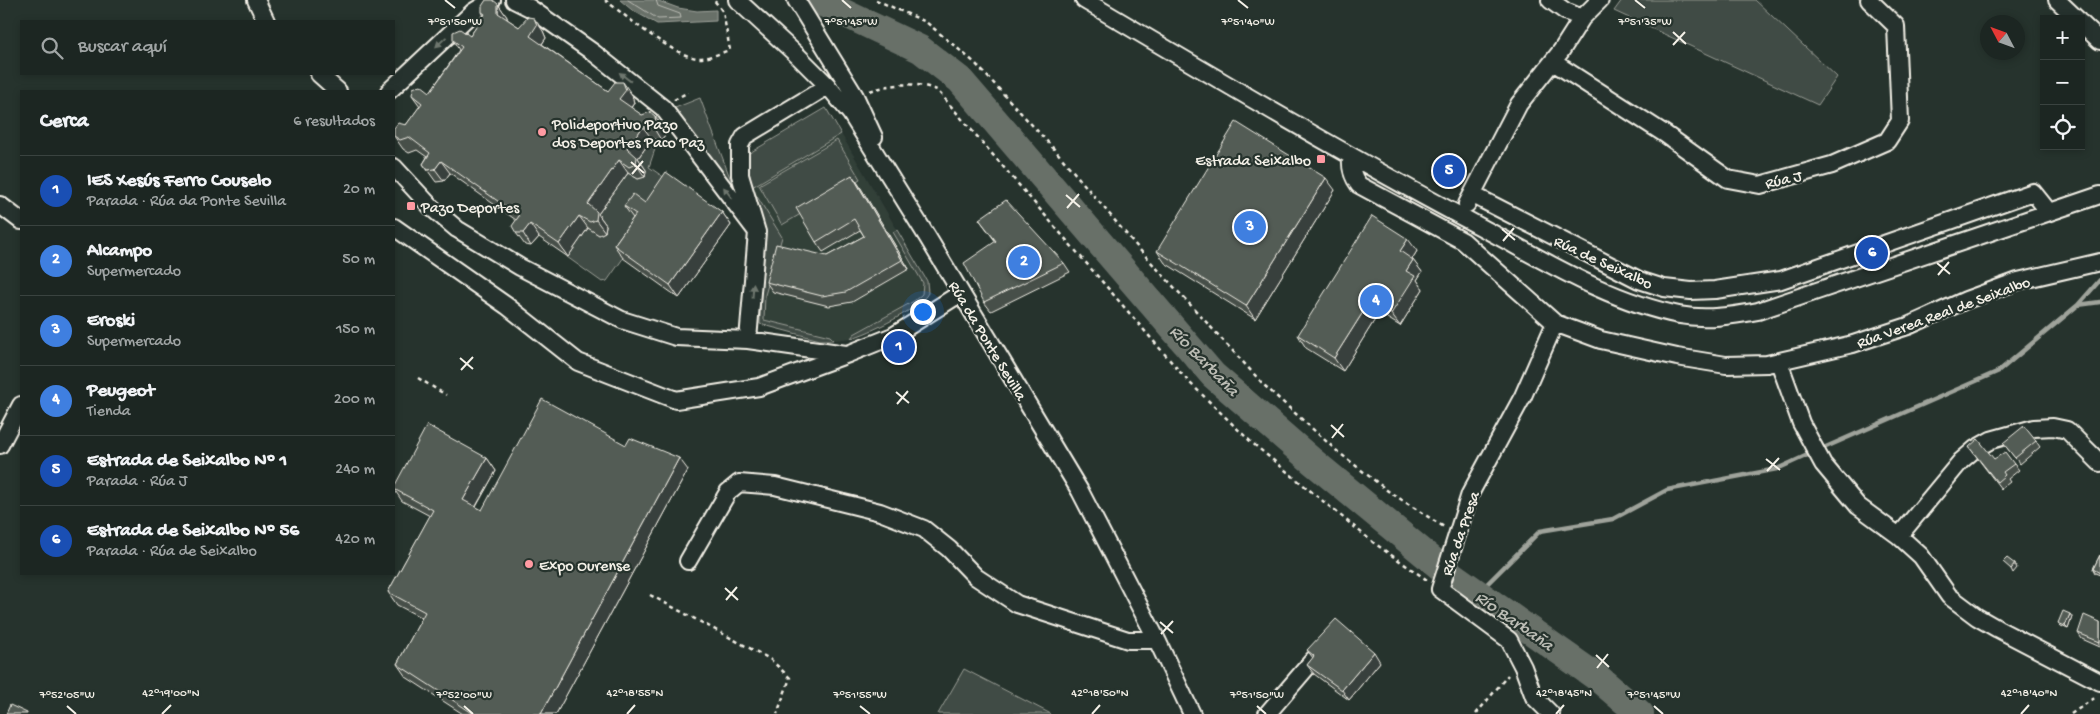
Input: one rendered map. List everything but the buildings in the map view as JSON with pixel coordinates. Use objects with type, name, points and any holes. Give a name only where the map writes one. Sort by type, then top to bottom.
[{"type":"street","points":[[256,0],[266,20]]},
{"type":"street","points":[[390,90],[473,12],[492,0]]},
{"type":"street","points":[[514,0],[530,8],[594,53],[663,108],[756,232]]},
{"type":"street","name":"Rúa da Ponte Sevilla","points":[[737,0],[828,86],[851,114],[1080,491],[1157,640],[1192,714]]},
{"type":"street","points":[[796,0],[864,114],[889,176]]},
{"type":"street","points":[[1084,0],[1351,156],[1461,216],[1622,297],[1678,314],[1717,317],[1758,311],[1785,304],[2100,195]]},
{"type":"street","points":[[1550,0],[1565,11],[1582,18]]},
{"type":"street","points":[[1461,216],[1519,104],[1553,62],[1582,18],[1600,0]]},
{"type":"street","name":"Rúa J","points":[[1553,62],[1665,134],[1728,179],[1760,185],[1832,165],[1887,142],[1900,122],[1896,26],[1868,0]]},
{"type":"street","points":[[2057,0],[2072,15]]},
{"type":"street","points":[[2085,27],[2100,41]]},
{"type":"street","points":[[320,75],[337,90]]},
{"type":"street","points":[[748,340],[756,232],[740,175],[740,145],[746,136],[828,86]]},
{"type":"street","name":"Rúa Verea Real de Seixalbo","points":[[1351,156],[1350,168],[1353,178],[1359,186],[1463,241],[1555,324],[1601,340],[1677,358],[1726,365],[1779,362],[1880,336],[1966,300],[2018,281],[2100,262]]},
{"type":"street","points":[[395,168],[432,208],[457,228],[520,267],[594,307],[651,330],[676,337],[748,340],[848,354]]},
{"type":"street","name":"Rúa de Seixalbo","points":[[1473,194],[1534,228],[1639,280],[1664,288],[1691,290],[1715,290],[1781,280],[2033,192],[2049,212]]},
{"type":"street","points":[[1,207],[20,220]]},
{"type":"street","points":[[395,228],[507,306],[578,362],[676,400],[759,387],[848,354],[893,336],[961,294]]},
{"type":"street","name":"Rúa da Presa","points":[[1551,714],[1534,697],[1520,661],[1509,640],[1440,589],[1470,494],[1523,396],[1555,324]]},
{"type":"street","points":[[1779,362],[1801,423],[1823,464],[1858,506],[1899,536],[1930,566],[1949,596],[1965,609],[1998,629],[2100,682]]},
{"type":"street","points":[[0,445],[20,407]]},
{"type":"street","points":[[1899,536],[1961,461],[1991,440],[2034,428],[2053,426],[2067,430],[2100,463]]},
{"type":"street","points":[[688,561],[728,492],[739,483],[775,486],[880,512],[924,529],[949,549],[976,577],[1017,604],[1128,640],[1157,640]]},
{"type":"street","points":[[1267,714],[1314,660]]},
{"type":"path","points":[[605,0],[668,46],[698,59],[730,50],[723,12],[714,0]]},
{"type":"path","points":[[876,0],[926,22],[975,62],[1055,150],[1139,249],[1265,386],[1336,451],[1380,485],[1438,524],[1458,533]]},
{"type":"path","points":[[854,96],[886,86],[923,84],[937,90],[1187,380],[1251,442],[1374,543],[1440,589]]},
{"type":"path","points":[[670,102],[688,92]]},
{"type":"path","points":[[418,378],[446,395]]},
{"type":"path","points":[[650,595],[770,659],[790,678],[776,714]]},
{"type":"path","points":[[1476,714],[1520,661]]},
{"type":"path","points":[[2071,714],[2094,699],[2100,692]]},
{"type":"shaded area","points":[[1622,0],[1755,0],[1837,77],[1818,105],[1614,11]]},
{"type":"shaded area","points":[[700,98],[738,199],[675,108]]},
{"type":"shaded area","points":[[826,108],[927,281],[929,289],[921,302],[870,332],[851,338],[834,340],[820,340],[760,324],[762,233],[746,155]]},
{"type":"shaded area","points":[[826,108],[841,134],[752,187],[746,155]]},
{"type":"shaded area","points":[[652,139],[655,141],[655,149],[649,167],[675,185],[607,281],[602,282],[567,257],[588,228],[599,235],[605,232],[606,225],[596,216],[628,173],[638,179],[645,177],[646,170],[636,161]]},
{"type":"shaded area","points":[[837,140],[860,179],[782,225],[759,185]]},
{"type":"shaded area","points":[[753,190],[782,237],[765,295],[764,320],[830,336],[834,340],[820,340],[760,324],[762,233]]},
{"type":"shaded area","points":[[897,230],[927,281],[928,293],[905,313],[881,326],[851,338],[854,334],[914,301],[922,294],[923,283],[893,232]]},
{"type":"shaded area","points":[[964,669],[1051,714],[938,714]]},
{"type":"water","points":[[620,0],[656,0],[678,8],[697,11],[716,10],[716,21],[657,24],[632,10]]},
{"type":"waterway","name":"Río Barbaña","points":[[821,2],[920,49],[960,80],[1213,375],[1312,461],[1443,569],[1598,678],[1640,714]]},
{"type":"waterway","points":[[1819,450],[1999,371],[2078,305],[2100,280]]},
{"type":"waterway","points":[[2078,305],[2100,302]]},
{"type":"waterway","points":[[1478,593],[1540,531],[1613,519],[1667,490],[1777,469],[1812,453]]},
{"type":"place","name":"Polideportivo Pazo dos Deportes Paco Paz","points":[[542,132]]},
{"type":"place","name":"Estrada Seixalbo","points":[[1321,159]]},
{"type":"place","name":"Estrada de Seixalbo Nº 1","points":[[1449,171]]},
{"type":"place","name":"Pazo Deportes","points":[[411,206]]},
{"type":"place","name":"Eroski","points":[[1250,227]]},
{"type":"place","name":"Estrada de Seixalbo Nº 56","points":[[1872,253]]},
{"type":"place","name":"Alcampo","points":[[1024,262]]},
{"type":"place","name":"Peugeot","points":[[1376,301]]},
{"type":"place","name":"IES Xesús Ferro Couselo","points":[[899,347]]},
{"type":"place","name":"Expo Ourense","points":[[529,564]]}]
